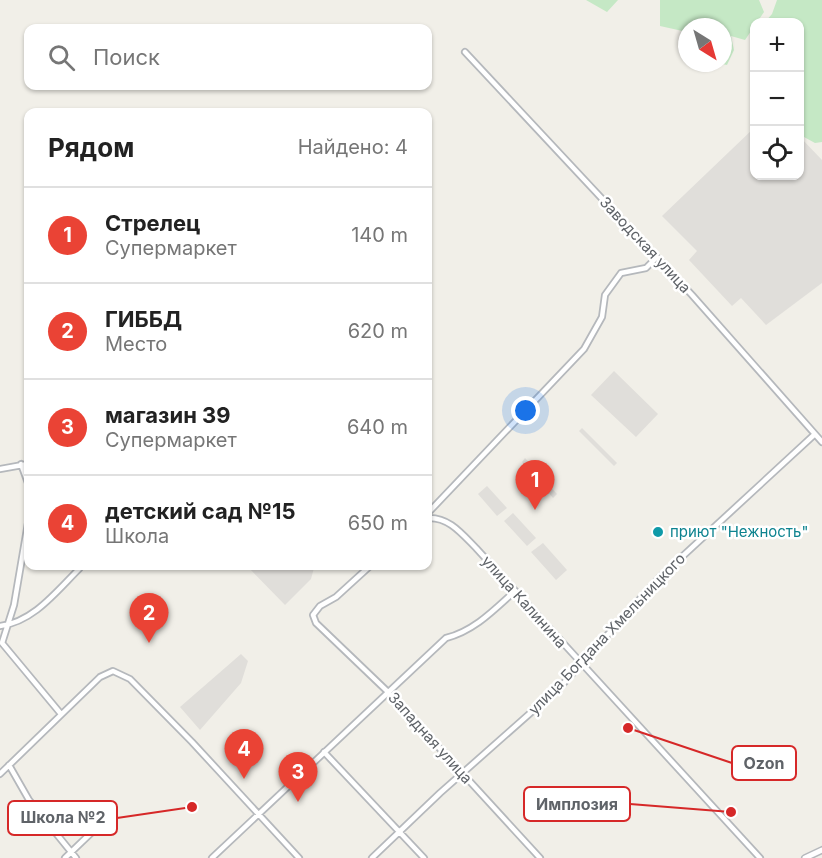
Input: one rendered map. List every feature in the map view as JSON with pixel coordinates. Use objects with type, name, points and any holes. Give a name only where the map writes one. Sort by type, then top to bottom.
[{"type":"street","name":"Заводская улица","points":[[465,52],[657,258],[822,442]]},
{"type":"street","points":[[432,509],[584,349],[602,317],[605,295],[621,273],[646,268],[657,258]]},
{"type":"street","name":"улица Богдана Хмельницкого","points":[[372,858],[562,685],[659,578],[815,434]]},
{"type":"street","points":[[0,469],[21,464],[24,472]]},
{"type":"street","name":"улица Калинина","points":[[432,518],[442,519],[456,528],[760,858]]},
{"type":"street","points":[[24,546],[14,605],[2,643],[61,714]]},
{"type":"street","points":[[0,626],[14,625],[40,608],[78,570]]},
{"type":"street","name":"Западная улица","points":[[366,570],[336,597],[320,606],[313,615],[316,623],[387,691],[540,858]]},
{"type":"street","points":[[212,858],[446,638],[461,634],[480,622],[515,591]]},
{"type":"street","points":[[0,774],[100,676],[113,671],[130,679],[299,858]]},
{"type":"street","points":[[324,752],[424,858]]},
{"type":"street","points":[[9,765],[29,800],[76,858]]},
{"type":"street","points":[[65,858],[112,813]]},
{"type":"street","points":[[805,858],[822,850]]},
{"type":"shaded area","points":[[750,132],[750,180],[804,180],[804,141],[822,160],[822,283],[766,325],[741,298],[732,306],[689,260],[697,251],[662,216]]},
{"type":"shaded area","points":[[614,371],[658,414],[636,437],[591,395]]},
{"type":"shaded area","points":[[582,428],[617,463],[614,466],[579,431]]},
{"type":"shaded area","points":[[525,458],[557,494],[553,498],[522,462]]},
{"type":"shaded area","points":[[487,486],[507,508],[497,516],[478,494]]},
{"type":"shaded area","points":[[513,513],[536,538],[527,546],[504,521]]},
{"type":"shaded area","points":[[543,543],[567,570],[556,580],[531,552]]},
{"type":"shaded area","points":[[251,570],[313,570],[311,579],[285,605]]},
{"type":"shaded area","points":[[241,654],[248,661],[241,683],[200,730],[180,707]]},
{"type":"green space","points":[[586,0],[618,0],[607,12]]},
{"type":"green space","points":[[660,0],[759,0],[764,12],[760,18],[750,18],[750,33],[745,40],[732,36],[732,18],[678,18],[678,30],[660,26]]},
{"type":"green space","points":[[777,0],[822,0],[822,142],[815,143],[804,137],[804,18],[768,18]]},
{"type":"place","name":"Стрелец","points":[[535,510]]},
{"type":"place","name":"приют \"Нежность\"","points":[[658,532]]},
{"type":"place","name":"ГИББД","points":[[149,643]]},
{"type":"place","name":"Ozon","points":[[628,728]]},
{"type":"place","name":"детский сад №15","points":[[244,779]]},
{"type":"place","name":"магазин 39","points":[[298,802]]},
{"type":"place","name":"Школа №2","points":[[192,807]]},
{"type":"place","name":"Имплозия","points":[[731,812]]}]
